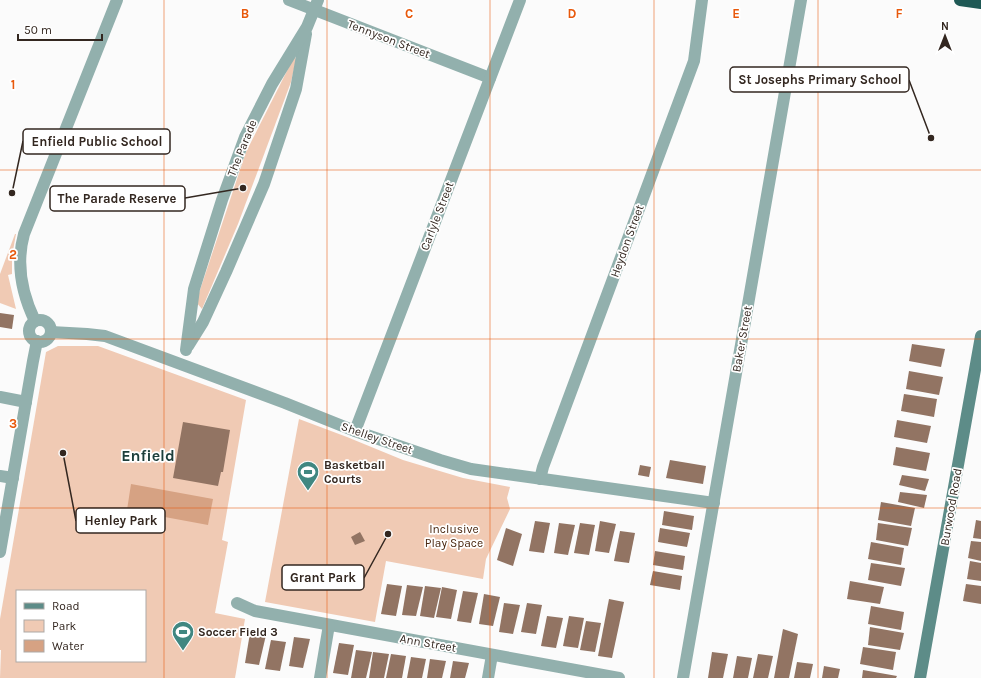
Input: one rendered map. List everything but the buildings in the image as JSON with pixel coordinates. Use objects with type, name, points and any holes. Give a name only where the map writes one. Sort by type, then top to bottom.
[{"type":"highway","points":[[960,0],[981,3]]},
{"type":"main road","name":"Burwood Road","points":[[920,678],[981,336]]},
{"type":"street","points":[[36,320],[27,298],[21,277],[21,246],[24,234],[117,0]]},
{"type":"street","name":"Tennyson Street","points":[[289,0],[316,5],[490,78]]},
{"type":"street","name":"Carlyle Street","points":[[355,431],[520,0]]},
{"type":"street","name":"Heydon Street","points":[[540,479],[545,460],[694,61],[702,0]]},
{"type":"street","name":"Baker Street","points":[[683,678],[801,0]]},
{"type":"street","name":"The Parade","points":[[180,365],[186,350],[203,322],[264,184],[296,89],[308,27],[316,5]]},
{"type":"street","name":"The Parade","points":[[186,350],[194,289],[222,200],[245,137],[272,84],[308,27]]},
{"type":"street","points":[[36,320],[47,322],[50,326],[51,332],[46,340],[42,342],[32,338],[29,332],[30,325],[36,320]]},
{"type":"street","name":"Shelley Street","points":[[51,332],[105,336],[285,403],[355,431],[471,469],[714,503]]},
{"type":"street","points":[[0,552],[37,341]]},
{"type":"street","points":[[0,397],[26,402]]},
{"type":"street","points":[[0,476],[13,478]]},
{"type":"street","name":"Ann Street","points":[[237,603],[254,611],[619,678]]},
{"type":"street","points":[[320,678],[329,625]]},
{"type":"street","points":[[488,678],[492,654]]},
{"type":"green space","points":[[295,55],[296,60],[291,82],[238,224],[202,309],[196,302],[246,152]]},
{"type":"green space","points":[[15,234],[12,256],[12,274],[8,275],[16,309],[0,303],[0,274]]},
{"type":"green space","points":[[58,346],[98,346],[246,400],[222,540],[228,542],[215,613],[245,619],[235,678],[0,678],[0,619],[46,352]]},
{"type":"green space","name":"Inclusive Play Space","points":[[299,419],[403,460],[463,478],[510,487],[507,498],[510,509],[486,559],[483,579],[386,561],[375,622],[265,602]]},
{"type":"water","points":[[131,484],[213,499],[208,525],[127,510]]},
{"type":"place","name":"St Josephs Primary School","points":[[931,138]]},
{"type":"place","name":"The Parade Reserve","points":[[243,188]]},
{"type":"place","name":"Enfield Public School","points":[[12,193]]},
{"type":"place","name":"Henley Park","points":[[63,453]]},
{"type":"place","name":"Basketball Courts","points":[[308,492]]},
{"type":"place","name":"Grant Park","points":[[388,534]]},
{"type":"place","name":"Soccer Field 3","points":[[183,652]]},
{"type":"district","name":"Enfield","points":[[148,455]]}]
